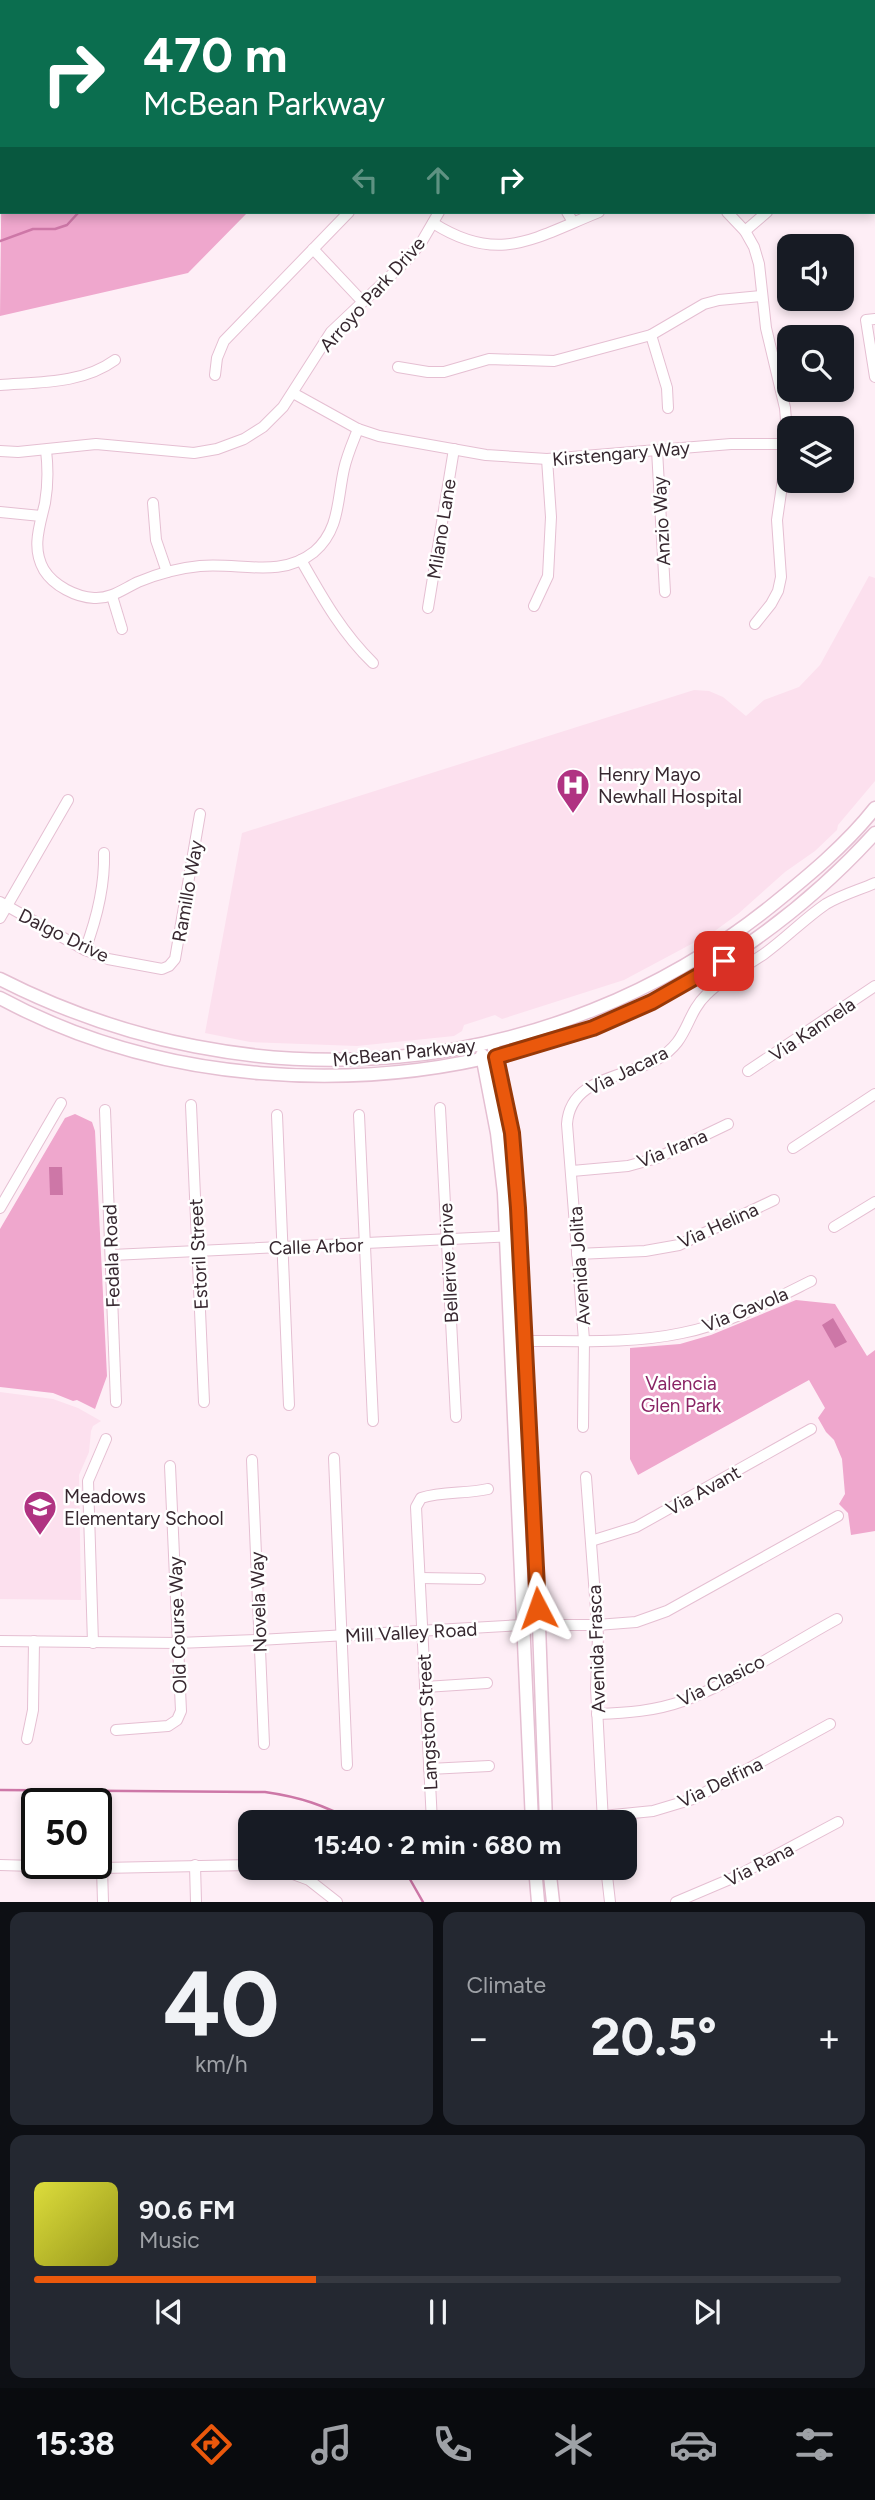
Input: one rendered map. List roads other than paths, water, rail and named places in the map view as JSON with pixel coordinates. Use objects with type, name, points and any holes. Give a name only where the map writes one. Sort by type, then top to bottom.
[{"type":"main road","name":"McBean Parkway","points":[[0,979],[54,1005],[111,1026],[188,1046],[263,1058],[344,1060],[486,1043],[579,1016],[623,997],[714,949],[799,884],[860,826],[875,808]]},
{"type":"main road","name":"McBean Parkway","points":[[0,998],[52,1022],[101,1040],[149,1054],[239,1071],[344,1077],[490,1058],[593,1028],[652,1002],[724,961],[776,924],[819,888],[874,835]]},
{"type":"main road","points":[[486,1043],[512,1133],[520,1236],[546,1810]]},
{"type":"main road","points":[[239,1071],[252,1068],[263,1058]]},
{"type":"main road","points":[[490,1058],[506,1237],[531,1810]]},
{"type":"main road","points":[[536,1880],[538,1902]]},
{"type":"main road","points":[[550,1880],[553,1902]]},
{"type":"street","points":[[215,375],[217,358],[225,341],[347,214]]},
{"type":"street","name":"Arroyo Park Drive","points":[[0,451],[18,453],[96,444],[194,453],[217,449],[244,439],[263,427],[293,393],[331,332],[405,262],[421,243],[438,214]]},
{"type":"street","points":[[568,214],[573,222]]},
{"type":"street","points":[[433,223],[463,240],[493,246],[518,244],[593,214]]},
{"type":"street","points":[[729,214],[745,231],[759,264],[765,328],[786,416]]},
{"type":"street","points":[[745,231],[765,214]]},
{"type":"street","points":[[313,249],[362,302]]},
{"type":"street","points":[[398,367],[444,372],[489,359],[554,361],[651,335],[704,304],[761,296]]},
{"type":"street","points":[[875,319],[866,320],[875,377]]},
{"type":"street","points":[[651,335],[667,388],[668,408]]},
{"type":"street","points":[[0,385],[79,378],[102,370],[115,360]]},
{"type":"street","name":"Kirstengary Way","points":[[293,393],[358,429],[379,436],[516,458],[547,459],[731,444],[777,444]]},
{"type":"street","points":[[46,450],[47,480],[37,533],[38,551],[44,570],[58,585],[78,595],[94,598],[112,596],[167,572],[200,566],[275,568],[301,560],[313,552],[331,531],[337,518],[346,461],[358,429]]},
{"type":"street","name":"Milano Lane","points":[[428,608],[454,449]]},
{"type":"street","name":"Anzio Way","points":[[657,450],[665,592]]},
{"type":"street","points":[[534,606],[548,576],[551,517],[547,459]]},
{"type":"street","points":[[755,624],[775,597],[781,577],[777,520],[781,493]]},
{"type":"street","points":[[153,503],[156,540],[167,572]]},
{"type":"street","points":[[0,512],[41,516]]},
{"type":"street","points":[[301,560],[333,615],[354,645],[373,663]]},
{"type":"street","points":[[112,596],[122,629]]},
{"type":"street","points":[[0,918],[4,904],[68,800]]},
{"type":"street","name":"Ramillo Way","points":[[169,967],[175,959],[200,814]]},
{"type":"street","points":[[85,950],[99,908],[105,873],[104,853]]},
{"type":"street","name":"Via Jacara","points":[[571,1105],[586,1088],[654,1061],[670,1051],[683,1036],[701,1001],[714,987],[786,938],[824,906],[875,883]]},
{"type":"street","name":"Dalgo Drive","points":[[4,904],[85,950],[108,959],[162,970],[169,967]]},
{"type":"street","name":"Via Kannela","points":[[747,1071],[875,986]]},
{"type":"street","points":[[793,1147],[875,1094]]},
{"type":"street","points":[[0,1208],[61,1102]]},
{"type":"street","name":"Estoril Street","points":[[191,1105],[204,1402]]},
{"type":"street","name":"Avenida Jolita","points":[[571,1105],[567,1124],[584,1340],[583,1427]]},
{"type":"street","name":"Bellerive Drive","points":[[440,1108],[456,1417]]},
{"type":"street","name":"Fedala Road","points":[[105,1110],[116,1402]]},
{"type":"street","points":[[277,1115],[289,1405]]},
{"type":"street","points":[[359,1115],[373,1421]]},
{"type":"street","name":"Via Irana","points":[[572,1171],[628,1166],[656,1158],[728,1124]]},
{"type":"street","name":"Via Helina","points":[[577,1254],[645,1251],[679,1245],[774,1200]]},
{"type":"street","points":[[834,1227],[875,1202]]},
{"type":"street","name":"Calle Arbor","points":[[112,1255],[520,1236]]},
{"type":"street","name":"Via Gavola","points":[[510,1341],[633,1339],[681,1334],[719,1324],[811,1281]]},
{"type":"street","name":"Via Avant","points":[[591,1541],[636,1527],[811,1429]]},
{"type":"street","points":[[93,1643],[88,1481],[106,1439]]},
{"type":"street","points":[[334,1458],[347,1765]]},
{"type":"street","name":"Novela Way","points":[[252,1460],[264,1744]]},
{"type":"street","name":"Old Course Way","points":[[116,1730],[168,1726],[177,1720],[181,1711],[170,1466]]},
{"type":"street","name":"Avenida Frasca","points":[[586,1477],[597,1625],[597,1714],[602,1810]]},
{"type":"street","name":"Langston Street","points":[[431,1810],[416,1507],[421,1498],[430,1495],[470,1493],[488,1489]]},
{"type":"street","name":"Mill Valley Road","points":[[0,1641],[177,1643],[423,1633],[523,1625],[636,1622],[667,1611],[838,1516]]},
{"type":"street","points":[[420,1578],[480,1579]]},
{"type":"street","name":"Via Clasico","points":[[597,1714],[643,1712],[682,1702],[713,1688],[837,1619]]},
{"type":"street","points":[[27,1739],[33,1710],[34,1641]]},
{"type":"street","points":[[425,1687],[487,1683]]},
{"type":"street","name":"Via Delfina","points":[[637,1814],[694,1799],[830,1724]]},
{"type":"street","points":[[429,1769],[489,1766]]},
{"type":"street","name":"Via Rana","points":[[676,1902],[735,1877],[838,1822]]},
{"type":"street","points":[[0,1865],[21,1866]]},
{"type":"street","points":[[112,1868],[238,1865]]},
{"type":"street","points":[[195,1866],[196,1902]]},
{"type":"street","points":[[102,1879],[103,1902]]},
{"type":"street","points":[[309,1880],[331,1894],[337,1902]]},
{"type":"street","points":[[607,1880],[610,1902]]},
{"type":"waterway","points":[[0,241],[33,229],[55,229],[67,225],[77,214]]},
{"type":"waterway","points":[[0,1790],[265,1792],[312,1802],[331,1810]]},
{"type":"waterway","points":[[410,1880],[423,1902]]},
{"type":"place","name":"Henry Mayo Newhall Hospital","points":[[573,815]]},
{"type":"place","name":"Meadows Elementary School","points":[[40,1537]]},
{"type":"park label","name":"Valencia Glen Park","points":[[681,1394]]}]
